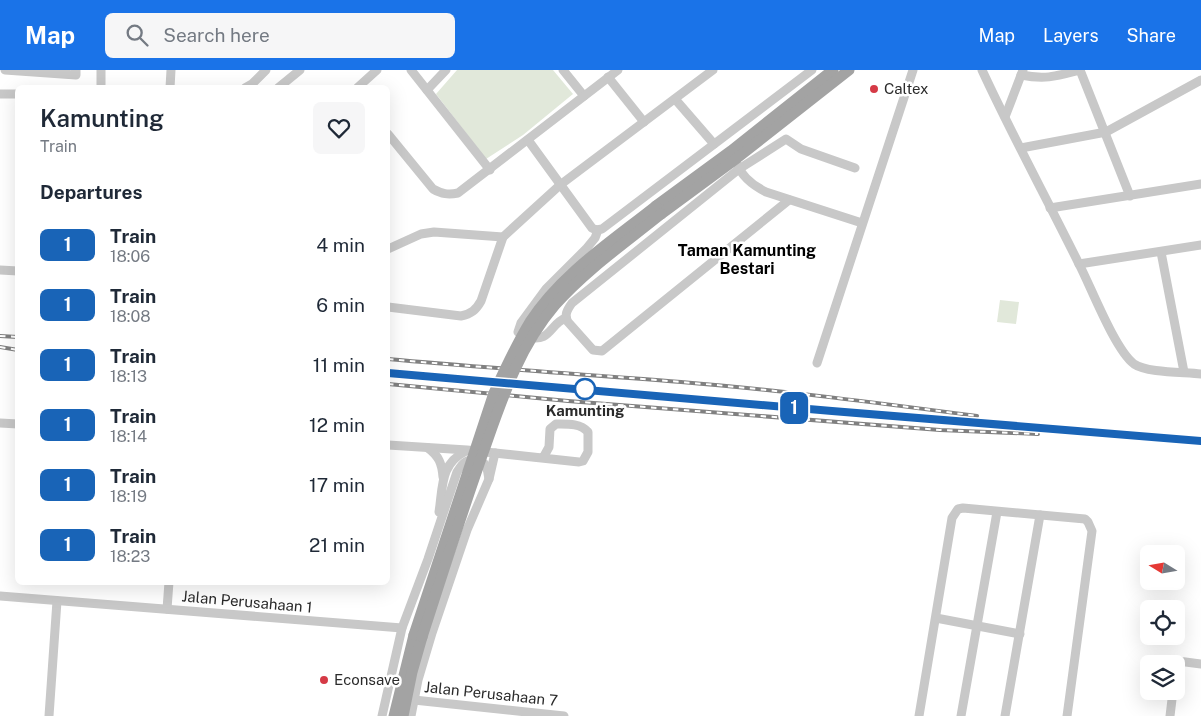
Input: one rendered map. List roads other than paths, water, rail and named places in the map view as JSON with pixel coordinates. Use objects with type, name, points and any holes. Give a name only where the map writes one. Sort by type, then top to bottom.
[{"type":"main road","points":[[394,716],[418,636],[502,400],[519,359],[537,329],[554,306],[578,280],[659,210],[833,70]]},
{"type":"main road","points":[[659,210],[738,164],[849,70]]},
{"type":"main road","points":[[402,716],[418,636]]},
{"type":"street","points":[[5,70],[76,73]]},
{"type":"street","points":[[101,70],[101,85]]},
{"type":"street","points":[[170,85],[171,70]]},
{"type":"street","points":[[252,85],[266,70]]},
{"type":"street","points":[[282,85],[300,70]]},
{"type":"street","points":[[360,85],[377,70]]},
{"type":"street","points":[[411,70],[490,170]]},
{"type":"street","points":[[427,90],[446,70]]},
{"type":"street","points":[[563,70],[584,96]]},
{"type":"street","points":[[390,137],[433,189],[442,194],[458,193],[618,70]]},
{"type":"street","points":[[390,307],[461,316],[476,310],[482,301],[503,237],[560,185],[711,70]]},
{"type":"street","points":[[528,140],[592,228],[598,230],[609,225],[812,70]]},
{"type":"street","points":[[817,363],[913,70]]},
{"type":"street","points":[[982,70],[1117,343],[1133,364],[1149,369],[1201,374]]},
{"type":"street","points":[[1005,117],[1022,73],[1038,78],[1048,78],[1083,71],[1130,196]]},
{"type":"street","points":[[608,77],[644,122]]},
{"type":"street","points":[[1021,148],[1106,132],[1201,80]]},
{"type":"street","points":[[0,94],[15,94]]},
{"type":"street","points":[[675,99],[714,144]]},
{"type":"street","points":[[789,200],[602,351],[593,350],[568,322],[566,312],[572,303],[738,164],[786,139],[801,149],[855,168]]},
{"type":"street","points":[[738,164],[758,188],[862,223]]},
{"type":"street","points":[[1050,208],[1201,184]]},
{"type":"street","points":[[566,318],[557,322],[546,336],[537,339],[520,335],[517,331],[546,289],[586,249],[598,230]]},
{"type":"street","points":[[390,248],[421,234],[434,232],[503,237]]},
{"type":"street","points":[[1079,264],[1201,245]]},
{"type":"street","points":[[1162,252],[1184,372]]},
{"type":"street","points":[[0,270],[15,271]]},
{"type":"street","points":[[0,423],[15,424]]},
{"type":"street","points":[[390,445],[467,450],[579,462],[583,461],[588,452],[588,432],[584,427],[556,424],[550,429],[549,447],[543,458]]},
{"type":"street","points":[[428,448],[438,457],[442,464],[443,480],[437,532]]},
{"type":"street","points":[[443,480],[450,462],[457,455],[467,450]]},
{"type":"street","points":[[411,716],[432,633],[467,530],[488,479],[495,453]]},
{"type":"street","points":[[488,479],[498,464],[512,455]]},
{"type":"street","points":[[382,716],[402,628],[457,472],[467,460],[474,460],[484,463],[488,479]]},
{"type":"street","points":[[919,716],[954,513],[958,509],[963,508],[1085,519],[1088,522],[1092,531],[1066,716]]},
{"type":"street","points":[[961,716],[997,512]]},
{"type":"street","points":[[1005,716],[1040,515]]},
{"type":"street","points":[[167,609],[169,585]]},
{"type":"street","name":"Jalan Perusahaan 1","points":[[0,596],[402,628]]},
{"type":"street","points":[[49,716],[57,601]]},
{"type":"street","points":[[936,618],[1020,634]]},
{"type":"street","points":[[1185,662],[1201,664]]},
{"type":"street","name":"Jalan Perusahaan 7","points":[[414,700],[564,716]]},
{"type":"street","points":[[1170,716],[1173,700]]},
{"type":"railway","points":[[0,336],[15,337]]},
{"type":"railway","points":[[0,347],[15,350]]},
{"type":"railway","points":[[390,359],[718,385],[977,416]]},
{"type":"railway","points":[[390,373],[812,410],[1201,441]]},
{"type":"railway","points":[[390,384],[568,401],[940,430],[1038,434]]},
{"type":"train","name":"1","points":[[390,373],[1201,441]]},
{"type":"place","name":"Caltex","points":[[874,89]]},
{"type":"place","name":"Kamunting","points":[[585,389]]},
{"type":"place","name":"Econsave","points":[[324,680]]},
{"type":"district","name":"Taman Kamunting Bestari","points":[[747,259]]}]
